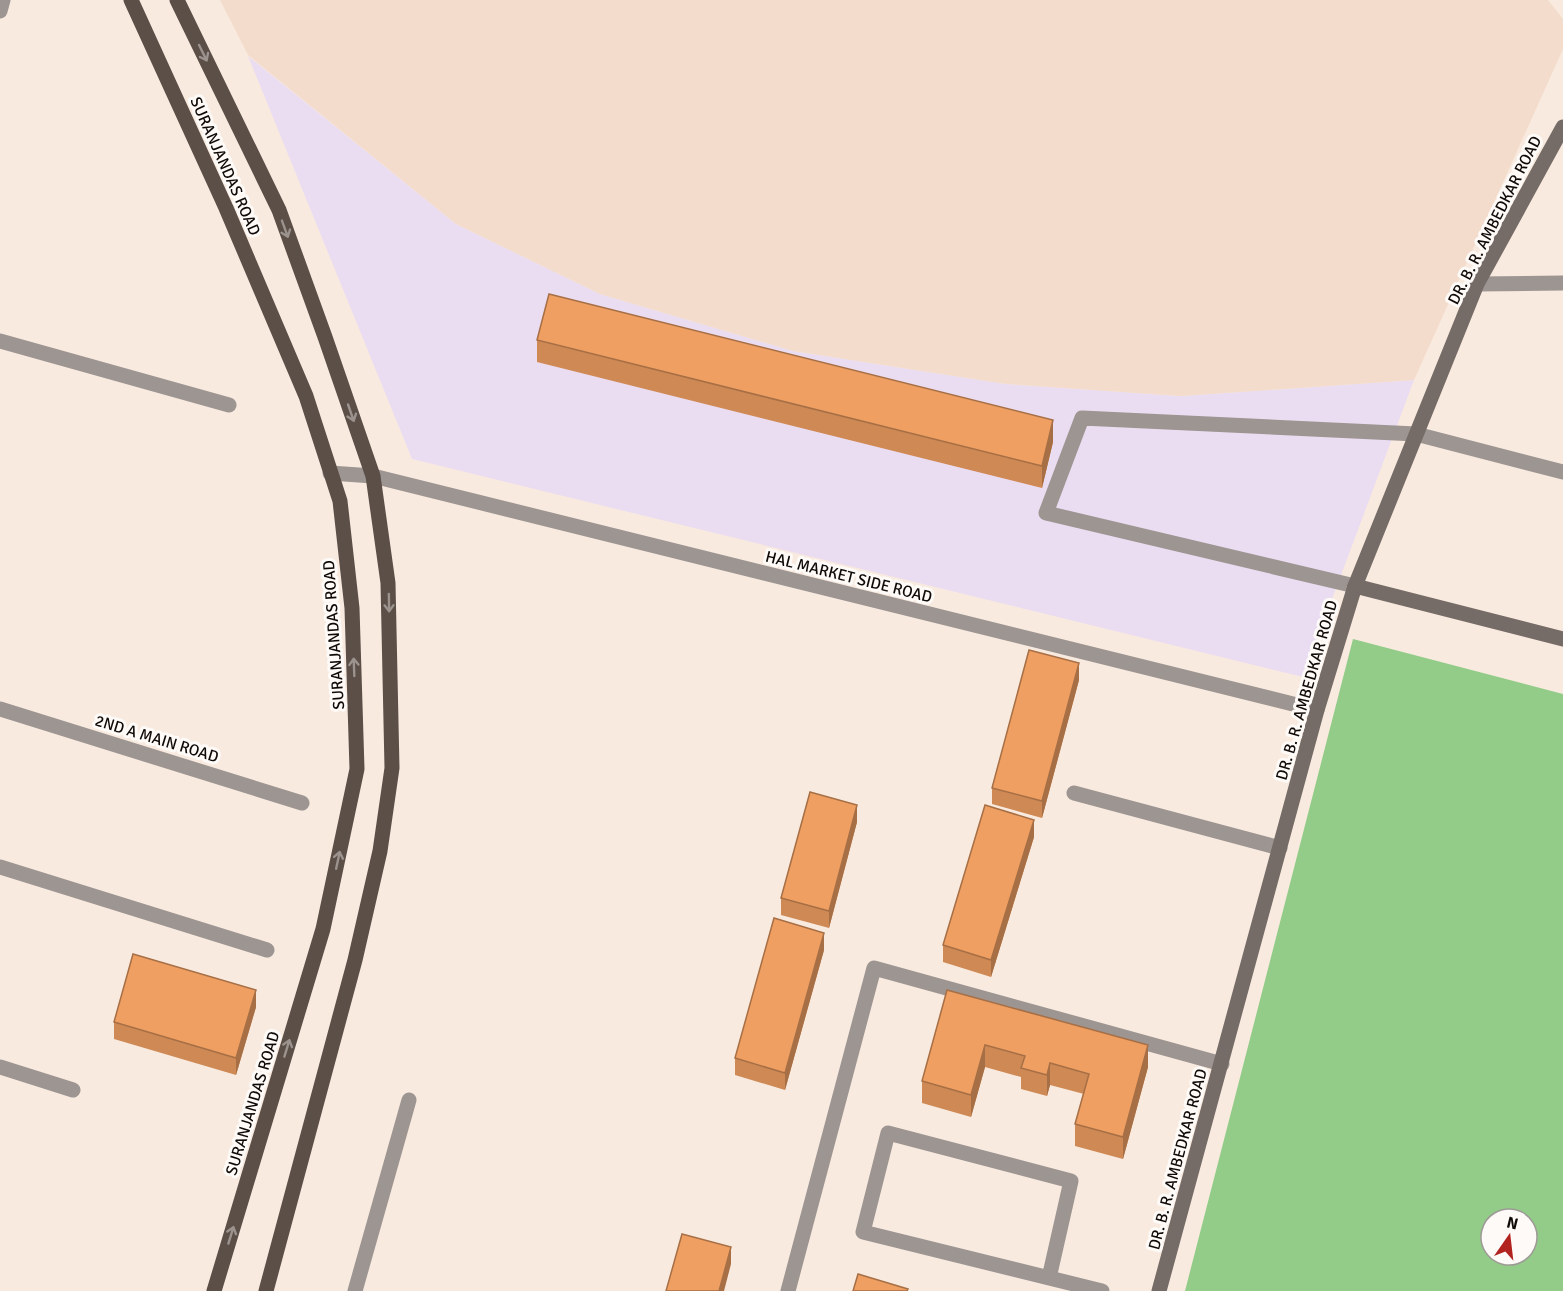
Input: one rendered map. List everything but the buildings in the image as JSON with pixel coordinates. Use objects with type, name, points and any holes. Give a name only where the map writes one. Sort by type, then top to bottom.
[{"type":"main road","name":"SURANJANDAS ROAD","points":[[131,0],[226,208],[296,374],[340,501],[352,608],[357,769],[323,928],[214,1291]]},
{"type":"main road","name":"SURANJANDAS ROAD","points":[[177,0],[279,210],[373,476],[388,583],[392,768],[380,852],[356,960],[266,1291]]},
{"type":"street","points":[[0,11],[3,0]]},
{"type":"street","name":"DR. B. R. AMBEDKAR ROAD","points":[[1159,1291],[1317,710],[1355,586],[1477,284],[1563,127]]},
{"type":"street","points":[[1477,284],[1563,283]]},
{"type":"street","points":[[0,341],[229,405]]},
{"type":"street","points":[[1563,472],[1416,434],[1082,418],[1046,513],[1355,586],[1563,639]]},
{"type":"street","name":"HAL MARKET SIDE ROAD","points":[[330,473],[373,476],[1317,710]]},
{"type":"street","name":"2ND A MAIN ROAD","points":[[0,709],[302,802]]},
{"type":"street","points":[[1074,793],[1280,848]]},
{"type":"street","points":[[0,867],[267,950]]},
{"type":"street","points":[[788,1291],[874,968],[1222,1064]]},
{"type":"street","points":[[0,1067],[73,1090]]},
{"type":"street","points":[[356,1291],[409,1100]]},
{"type":"street","points":[[1049,1278],[1071,1181],[888,1133],[863,1232],[1049,1278],[1102,1291]]},
{"type":"shaded area","points":[[220,0],[1548,0],[1563,19],[1563,49],[1414,380],[1181,396],[1006,384],[793,351],[600,294],[456,224],[248,55]]},
{"type":"shaded area","points":[[248,56],[456,224],[600,294],[793,351],[1006,384],[1181,396],[1414,380],[1303,677],[412,459]]},
{"type":"green space","points":[[1353,639],[1563,694],[1563,1291],[1185,1291]]}]
